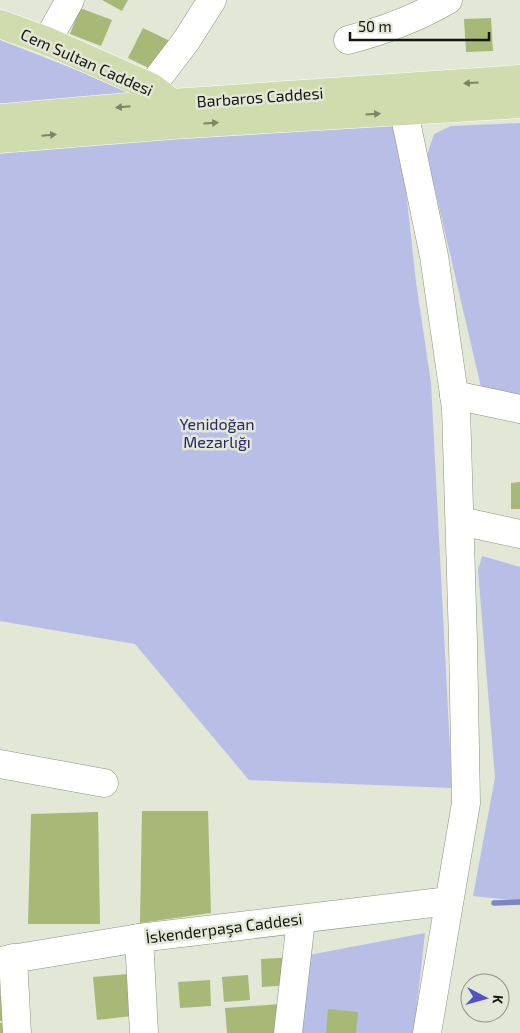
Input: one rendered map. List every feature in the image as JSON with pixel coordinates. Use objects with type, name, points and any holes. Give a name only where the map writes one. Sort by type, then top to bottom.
[{"type":"main road","name":"Cem Sultan Caddesi","points":[[0,24],[47,41],[165,105]]},
{"type":"main road","name":"Barbaros Caddesi","points":[[406,100],[520,80]]},
{"type":"main road","name":"Barbaros Caddesi","points":[[0,118],[165,105],[406,100],[520,104]]},
{"type":"main road","name":"Barbaros Caddesi","points":[[0,139],[165,105]]},
{"type":"street","points":[[47,41],[70,0]]},
{"type":"street","points":[[165,105],[186,41],[212,0]]},
{"type":"street","points":[[348,40],[381,31],[448,0]]},
{"type":"street","points":[[406,100],[434,256],[456,408],[460,522],[466,803],[427,1033]]},
{"type":"street","points":[[454,395],[520,409]]},
{"type":"street","points":[[460,522],[520,534]]},
{"type":"street","points":[[0,764],[104,784]]},
{"type":"street","name":"İskenderpaşa Caddesi","points":[[7,960],[139,938],[449,901]]},
{"type":"street","points":[[288,1033],[300,920]]},
{"type":"street","points":[[139,938],[144,1033]]},
{"type":"street","points":[[7,960],[18,1033]]},
{"type":"green space","points":[[0,40],[135,93],[0,104]]},
{"type":"green space","name":"Yenidoğan Mezarlığı","points":[[398,118],[416,282],[431,383],[452,788],[249,780],[135,644],[0,621],[0,148]]},
{"type":"green space","points":[[520,123],[520,399],[481,387],[427,155],[434,134],[451,126]]},
{"type":"green space","points":[[482,556],[520,567],[520,901],[473,896],[495,778],[478,570]]},
{"type":"green space","points":[[425,933],[414,1033],[301,1033],[309,955]]},
{"type":"building","points":[[102,0],[128,0],[122,11]]},
{"type":"building","points":[[80,8],[112,20],[101,46],[70,34]]},
{"type":"building","points":[[491,18],[493,51],[466,52],[464,19]]},
{"type":"building","points":[[143,28],[170,41],[155,71],[128,58]]},
{"type":"building","points":[[520,482],[520,509],[511,509],[511,483]]},
{"type":"building","points":[[142,811],[208,811],[211,913],[140,923]]},
{"type":"building","points":[[98,812],[100,924],[28,924],[31,814]]},
{"type":"building","points":[[295,957],[291,985],[262,987],[261,959]]},
{"type":"building","points":[[128,974],[132,1016],[97,1020],[93,977]]},
{"type":"building","points":[[248,975],[250,1000],[224,1002],[222,977]]},
{"type":"building","points":[[210,980],[211,1006],[180,1008],[178,982]]},
{"type":"building","points":[[7,995],[9,1020],[0,1021],[0,996]]},
{"type":"building","points":[[280,1004],[277,1033],[227,1033],[225,1008]]},
{"type":"building","points":[[328,1009],[358,1012],[356,1033],[326,1033]]},
{"type":"building","points":[[9,1022],[10,1033],[0,1033],[0,1023]]},
{"type":"waterway","points":[[494,903],[520,902]]}]
